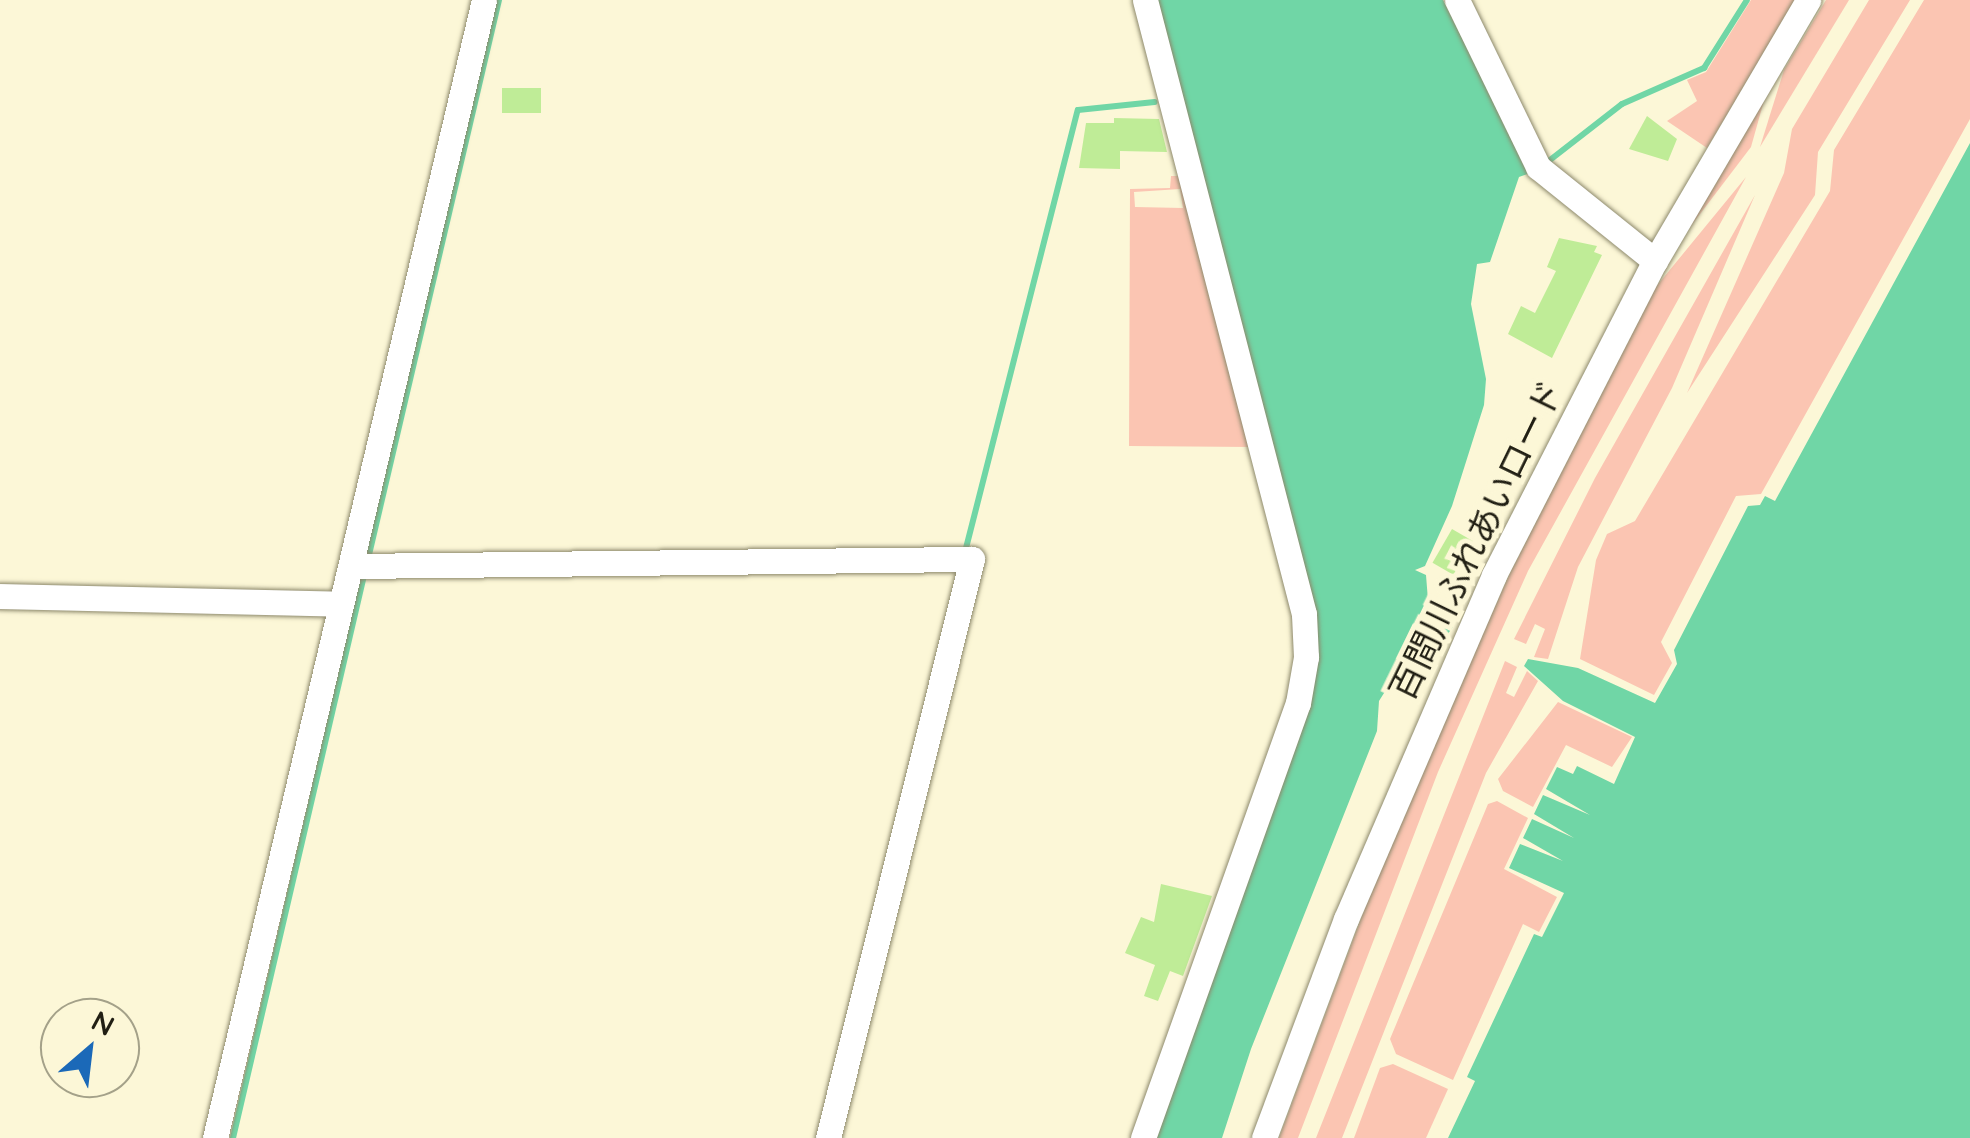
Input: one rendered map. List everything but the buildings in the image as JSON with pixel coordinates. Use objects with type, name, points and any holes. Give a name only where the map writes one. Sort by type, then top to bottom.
[{"type":"street","points":[[215,1138],[341,604],[362,565],[484,0]]},
{"type":"street","points":[[1143,1138],[1298,703],[1306,658],[1304,614],[1145,0]]},
{"type":"street","points":[[1457,0],[1538,167],[1655,261]]},
{"type":"street","name":"百間川ふれあいロード","points":[[1264,1138],[1416,747],[1494,575],[1655,261],[1808,0]]},
{"type":"street","points":[[362,565],[972,559],[828,1138]]},
{"type":"street","points":[[0,596],[341,604]]},
{"type":"shaded area","points":[[1157,0],[1443,0],[1530,173],[1519,177],[1490,262],[1477,264],[1471,304],[1486,379],[1484,405],[1452,506],[1425,566],[1415,570],[1426,575],[1429,613],[1453,627],[1447,635],[1426,626],[1379,701],[1377,731],[1251,1049],[1222,1138],[1149,1138],[1312,697],[1317,623]]},
{"type":"shaded area","points":[[1751,0],[1795,0],[1707,148],[1667,121],[1697,101],[1687,80],[1706,72]]},
{"type":"shaded area","points":[[1826,0],[1849,0],[1760,147],[1784,70]]},
{"type":"shaded area","points":[[1869,0],[1910,0],[1818,152],[1815,195],[1687,393],[1784,173],[1792,129]]},
{"type":"shaded area","points":[[1924,0],[1970,0],[1970,119],[1761,494],[1736,496],[1661,642],[1672,663],[1654,695],[1580,659],[1596,560],[1607,534],[1635,521],[1830,191],[1834,150]]},
{"type":"shaded area","points":[[1765,97],[1751,147],[1681,239]]},
{"type":"shaded area","points":[[1970,143],[1970,1138],[1448,1138],[1475,1081],[1467,1077],[1534,934],[1542,937],[1564,893],[1509,868],[1520,844],[1563,861],[1523,838],[1532,819],[1574,838],[1534,814],[1543,795],[1590,815],[1546,789],[1557,767],[1573,774],[1577,766],[1614,784],[1635,737],[1563,701],[1524,666],[1528,659],[1578,668],[1655,703],[1677,664],[1674,650],[1748,506],[1760,505],[1765,496],[1775,501]]},
{"type":"shaded area","points":[[1171,176],[1180,176],[1251,447],[1129,446],[1130,189],[1170,188]],"holes":[[[1180,189],[1183,208],[1135,207],[1134,192]]]},
{"type":"shaded area","points":[[1746,177],[1528,571],[1438,772],[1298,1138],[1279,1138],[1390,841],[1511,571],[1655,288]]},
{"type":"shaded area","points":[[1755,195],[1672,388],[1578,567],[1548,659],[1534,657],[1545,629],[1535,624],[1526,644],[1514,639],[1595,478]]},
{"type":"shaded area","points":[[1505,661],[1517,667],[1506,693],[1514,697],[1527,671],[1538,681],[1486,773],[1342,1138],[1316,1138]]},
{"type":"shaded area","points":[[1558,702],[1632,737],[1612,767],[1566,745],[1533,807],[1503,791],[1498,779]]},
{"type":"shaded area","points":[[1497,801],[1528,818],[1504,869],[1557,897],[1539,932],[1523,924],[1453,1080],[1396,1054],[1390,1039],[1488,804]]},
{"type":"shaded area","points":[[1393,1064],[1448,1089],[1426,1138],[1354,1138],[1380,1068]]},
{"type":"waterway","points":[[368,559],[499,0]]},
{"type":"waterway","points":[[1550,160],[1622,104],[1704,68],[1747,0]]},
{"type":"waterway","points":[[965,552],[1078,110],[1155,102]]},
{"type":"waterway","points":[[233,1138],[365,571]]}]
